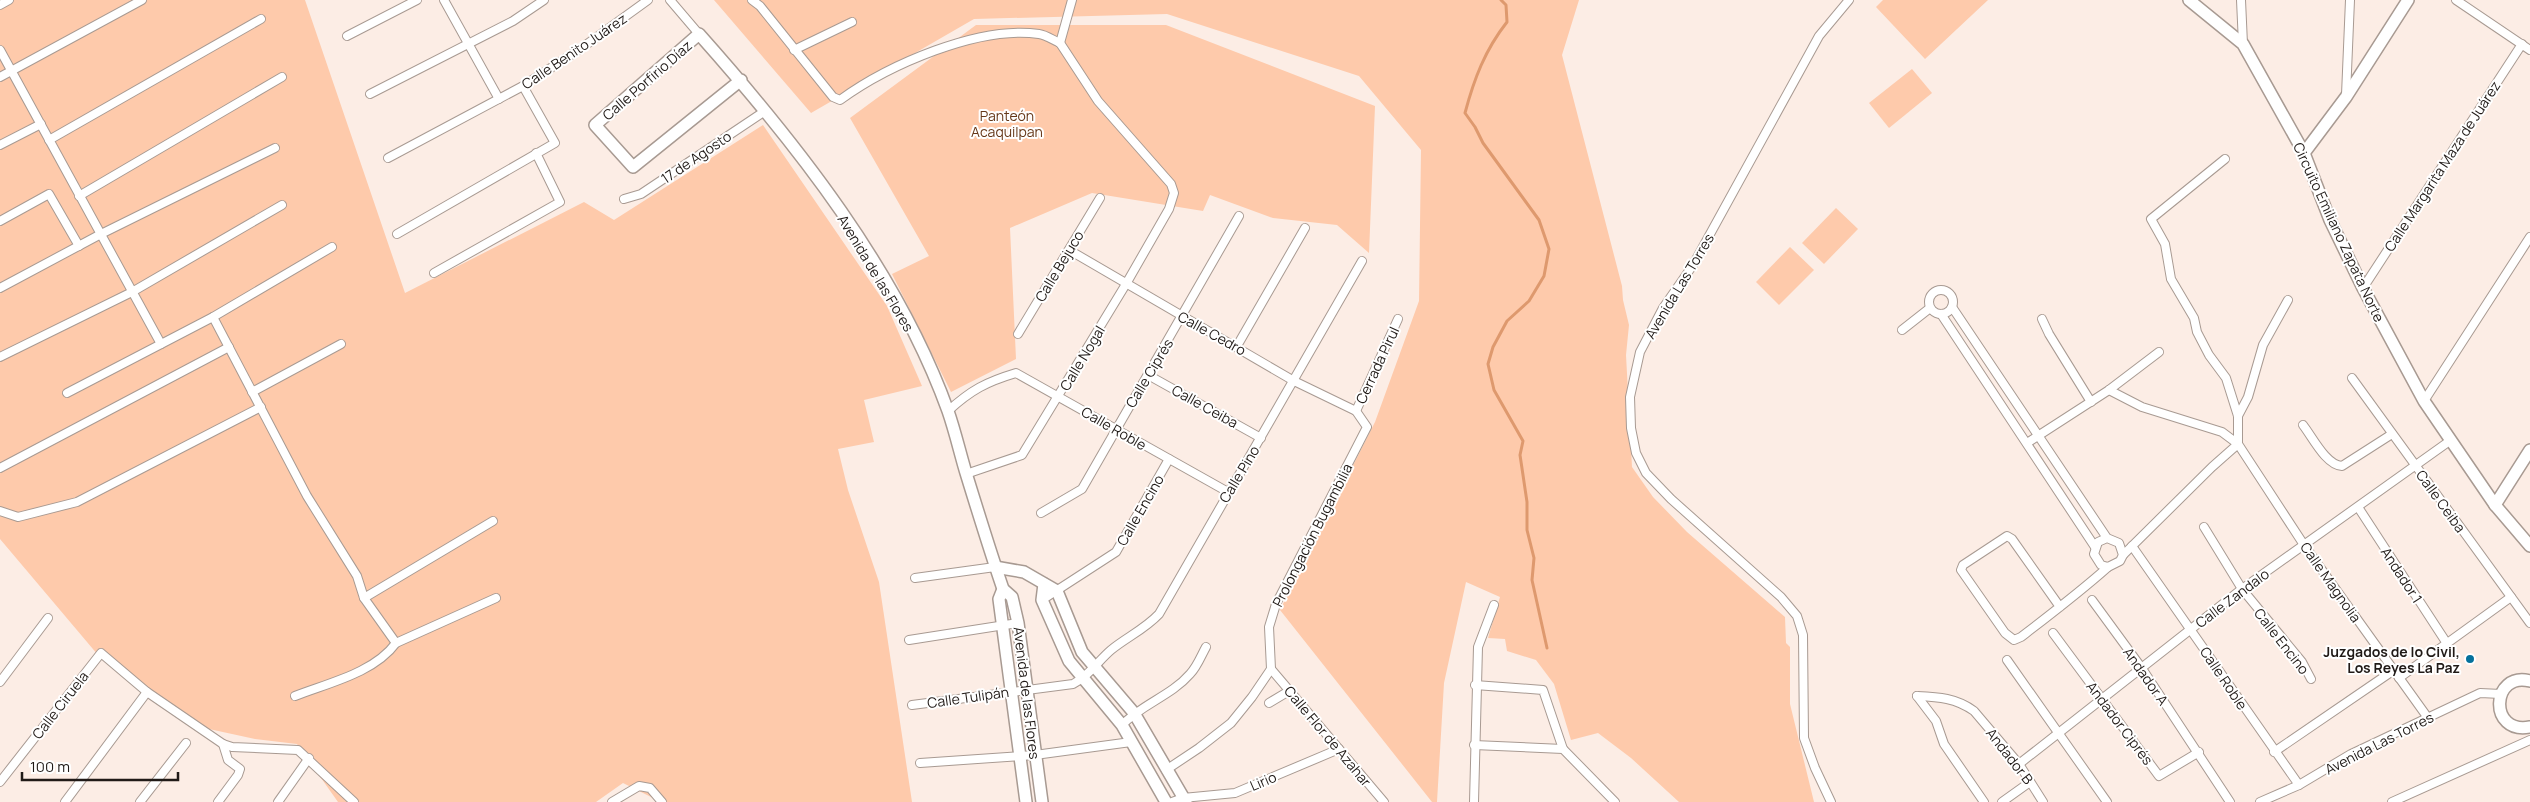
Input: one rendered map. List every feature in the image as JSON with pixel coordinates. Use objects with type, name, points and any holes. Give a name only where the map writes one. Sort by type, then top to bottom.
[{"type":"main road","name":"Circuito Emiliano Zapata Norte","points":[[2190,0],[2243,44],[2304,153],[2330,220],[2363,288],[2424,401],[2495,505],[2530,546]]},
{"type":"main road","points":[[2304,153],[2346,97],[2408,0]]},
{"type":"main road","name":"Avenida de las Flores","points":[[699,34],[741,80],[825,190],[895,298],[922,350],[948,411],[1003,589],[1012,597],[1018,623],[1042,802]]},
{"type":"main road","name":"Calle Porfirio Díaz","points":[[699,34],[595,126],[633,167],[741,80]]},
{"type":"main road","points":[[2495,505],[2530,450]]},
{"type":"main road","points":[[996,567],[1024,572],[1057,591],[1082,652],[1134,713],[1166,770],[1180,801]]},
{"type":"main road","points":[[1044,584],[1042,600],[1069,661],[1122,725],[1166,802]]},
{"type":"main road","name":"Avenida de las Flores","points":[[1003,589],[999,599],[1026,802]]},
{"type":"main road","points":[[2529,680],[2514,682],[2501,694],[2499,706],[2503,718],[2513,726],[2530,727]]},
{"type":"street","points":[[0,5],[9,0]]},
{"type":"street","points":[[0,77],[142,0]]},
{"type":"street","points":[[347,36],[417,0]]},
{"type":"street","points":[[444,0],[499,99]]},
{"type":"street","points":[[370,94],[513,21],[544,0]]},
{"type":"street","name":"Calle Benito Juárez","points":[[388,158],[523,86],[583,47],[648,0]]},
{"type":"street","name":"Avenida de las Flores","points":[[670,0],[699,34]]},
{"type":"street","points":[[752,0],[760,6],[833,97],[840,100],[917,57],[990,35],[1041,34],[1060,43],[1072,0]]},
{"type":"street","name":"Avenida Las Torres","points":[[1832,802],[1814,768],[1804,738],[1803,635],[1797,616],[1782,597],[1671,499],[1646,473],[1636,453],[1631,428],[1630,397],[1640,352],[1663,308],[1693,265],[1819,36],[1849,0]]},
{"type":"street","points":[[2241,0],[2243,44]]},
{"type":"street","points":[[2346,97],[2350,0]]},
{"type":"street","points":[[2456,0],[2530,50]]},
{"type":"street","points":[[49,140],[261,19]]},
{"type":"street","points":[[794,50],[852,22]]},
{"type":"street","name":"Calle Nogal","points":[[966,474],[1022,455],[1126,284],[1169,209],[1174,193],[1171,184],[1098,101],[1060,43]]},
{"type":"street","name":"Calle Margarita Maza de Juárez","points":[[2363,288],[2522,44]]},
{"type":"street","points":[[0,50],[161,344]]},
{"type":"street","points":[[79,196],[282,77]]},
{"type":"street","points":[[397,234],[555,143],[523,86]]},
{"type":"street","name":"17 de Agosto","points":[[624,199],[641,194],[765,111]]},
{"type":"street","points":[[0,145],[40,124]]},
{"type":"street","points":[[0,288],[101,234],[275,148]]},
{"type":"street","points":[[434,273],[560,202],[536,153]]},
{"type":"street","points":[[2060,607],[2012,540],[2007,536],[1963,565],[1961,570],[2010,638],[2014,640],[2021,637],[2060,607],[2108,567],[2120,561],[2123,555],[2212,466],[2238,444],[2238,416],[2226,378],[2209,355],[2197,332],[2194,318],[2171,279],[2164,244],[2151,219],[2225,159]]},
{"type":"street","points":[[0,221],[49,194],[79,246]]},
{"type":"street","name":"Calle Bejuco","points":[[1018,334],[1100,198]]},
{"type":"street","points":[[0,357],[132,292],[282,206]]},
{"type":"street","name":"Calle Ciprés","points":[[1041,512],[1082,489],[1183,317],[1239,216]]},
{"type":"street","points":[[1237,346],[1305,228]]},
{"type":"street","points":[[2424,401],[2530,237]]},
{"type":"street","points":[[67,393],[213,317],[332,247]]},
{"type":"street","name":"Calle Cedro","points":[[1069,250],[1183,317],[1237,346],[1294,381],[1356,411]]},
{"type":"street","name":"Calle Pino","points":[[1083,679],[1112,649],[1149,624],[1159,614],[1362,260]]},
{"type":"street","points":[[1930,308],[1930,296],[1940,290],[1951,295],[1952,307],[2107,538],[2119,542],[2123,555]]},
{"type":"street","points":[[2238,416],[2248,397],[2263,345],[2288,300]]},
{"type":"street","points":[[1941,314],[1952,307]]},
{"type":"street","points":[[1930,308],[1941,314],[2027,443],[2095,547],[2096,560],[2101,565],[2108,567]]},
{"type":"street","points":[[1902,330],[1930,308]]},
{"type":"street","points":[[213,317],[307,496],[357,576],[364,598],[396,644]]},
{"type":"street","name":"Cerrada Pirul","points":[[1356,411],[1398,319]]},
{"type":"street","points":[[2042,319],[2091,402]]},
{"type":"street","points":[[252,392],[341,344]]},
{"type":"street","points":[[0,468],[229,347]]},
{"type":"street","points":[[2027,443],[2109,390],[2159,352]]},
{"type":"street","name":"Calle Roble","points":[[948,411],[970,391],[993,379],[1016,373],[1228,492]]},
{"type":"street","name":"Calle Ceiba","points":[[1148,374],[1261,438]]},
{"type":"street","name":"Calle Ceiba","points":[[2352,378],[2530,623]]},
{"type":"street","points":[[2109,390],[2142,407],[2222,432],[2238,444]]},
{"type":"street","points":[[0,510],[18,517],[77,502],[261,407]]},
{"type":"street","name":"Prolongación Bugambilia","points":[[1271,669],[1269,627],[1276,604],[1367,427],[1356,411]]},
{"type":"street","points":[[2304,426],[2335,466],[2342,466],[2392,434]]},
{"type":"street","name":"Calle Zandalo","points":[[2019,764],[2242,589],[2451,440]]},
{"type":"street","name":"Calle Magnolia","points":[[2238,444],[2304,545],[2428,718]]},
{"type":"street","name":"Calle Encino","points":[[1042,600],[1116,552],[1169,459]]},
{"type":"street","name":"Andador 1","points":[[2358,507],[2446,642]]},
{"type":"street","points":[[364,598],[493,521]]},
{"type":"street","name":"Calle Encino","points":[[2204,527],[2242,589],[2302,662],[2311,679]]},
{"type":"street","points":[[2095,547],[2098,542],[2107,538]]},
{"type":"street","name":"Calle Roble","points":[[2132,546],[2274,752],[2299,784]]},
{"type":"street","points":[[915,578],[996,567]]},
{"type":"street","points":[[2399,678],[2446,642],[2511,597]]},
{"type":"street","points":[[295,696],[355,673],[386,656],[396,644],[496,598]]},
{"type":"street","name":"Andador A","points":[[2092,600],[2141,667],[2199,752],[2230,802]]},
{"type":"street","points":[[1474,802],[1475,685],[1478,647],[1494,605]]},
{"type":"street","points":[[0,682],[48,618]]},
{"type":"street","points":[[909,640],[1018,623]]},
{"type":"street","name":"Andador Ciprés","points":[[2053,634],[2160,776],[2199,752]]},
{"type":"street","points":[[1122,725],[1134,713],[1173,689],[1191,673],[1206,647]]},
{"type":"street","name":"Calle Ciruela","points":[[0,782],[101,653],[147,692]]},
{"type":"street","points":[[2007,660],[2107,802]]},
{"type":"street","points":[[1166,770],[1199,748],[1231,723],[1271,669]]},
{"type":"street","name":"Calle Flor de Azahar","points":[[1271,669],[1383,802]]},
{"type":"street","points":[[2274,752],[2394,670]]},
{"type":"street","name":"Calle Tulipán","points":[[912,705],[1073,684],[1083,679]]},
{"type":"street","points":[[1475,685],[1543,690],[1563,749],[1615,802]]},
{"type":"street","points":[[1269,703],[1290,691]]},
{"type":"street","points":[[65,802],[147,692],[223,744],[232,747],[298,750],[309,758],[353,801]]},
{"type":"street","name":"Avenida Las Torres","points":[[2260,802],[2299,784],[2351,754],[2480,693],[2501,694]]},
{"type":"street","name":"Andador B","points":[[1984,802],[1944,744],[1936,722],[1917,696],[1946,697],[1965,704],[1974,711],[2019,764],[2043,802]]},
{"type":"street","points":[[2392,802],[2530,740]]},
{"type":"street","points":[[920,763],[1035,755],[1131,742]]},
{"type":"street","points":[[140,802],[186,743]]},
{"type":"street","points":[[218,802],[238,775],[240,769],[228,760],[223,744]]},
{"type":"street","points":[[1474,745],[1563,749]]},
{"type":"street","name":"Lirio","points":[[1180,801],[1235,793],[1339,748]]},
{"type":"street","points":[[278,802],[309,758]]},
{"type":"street","points":[[2002,802],[2030,782]]},
{"type":"street","points":[[612,802],[639,786],[650,788],[662,802]]},
{"type":"green space","points":[[0,0],[305,0],[405,293],[584,202],[614,220],[763,125],[887,306],[922,386],[864,400],[874,442],[838,449],[848,490],[879,582],[912,802],[661,802],[623,783],[596,802],[338,802],[297,744],[255,739],[209,729],[139,688],[98,655],[0,539]]},
{"type":"green space","points":[[714,0],[1579,0],[1562,55],[1622,286],[1629,325],[1626,355],[1632,467],[1653,497],[1687,532],[1785,617],[1786,643],[1790,647],[1790,704],[1814,802],[1679,802],[1631,758],[1598,733],[1571,740],[1554,684],[1536,660],[1507,651],[1505,639],[1488,638],[1500,597],[1466,582],[1444,683],[1437,802],[1432,802],[1280,610],[1375,422],[1419,301],[1421,150],[1359,76],[1167,14],[974,19],[811,113]]},
{"type":"green space","points":[[1883,0],[1988,0],[1925,59],[1876,7]]},
{"type":"green space","name":"Panteón Acaquilpan","points":[[976,25],[1166,25],[1375,106],[1369,253],[1337,225],[1273,218],[1210,195],[1203,211],[1092,193],[1010,228],[1016,359],[951,392],[892,274],[929,256],[850,118]]},
{"type":"green space","points":[[1912,69],[1932,93],[1889,128],[1869,103]]},
{"type":"green space","points":[[1836,208],[1858,229],[1824,264],[1802,243]]},
{"type":"green space","points":[[1790,247],[1814,270],[1779,305],[1756,282]]},
{"type":"waterway","points":[[1501,0],[1506,5],[1507,22],[1492,43],[1481,65],[1465,113],[1483,143],[1539,220],[1549,249],[1544,276],[1529,301],[1507,321],[1493,347],[1488,364],[1494,390],[1523,441],[1520,455],[1527,502],[1527,530],[1534,558],[1532,580],[1547,648]]},
{"type":"place","name":"Juzgados de lo Civil, Los Reyes La Paz","points":[[2470,659]]}]
